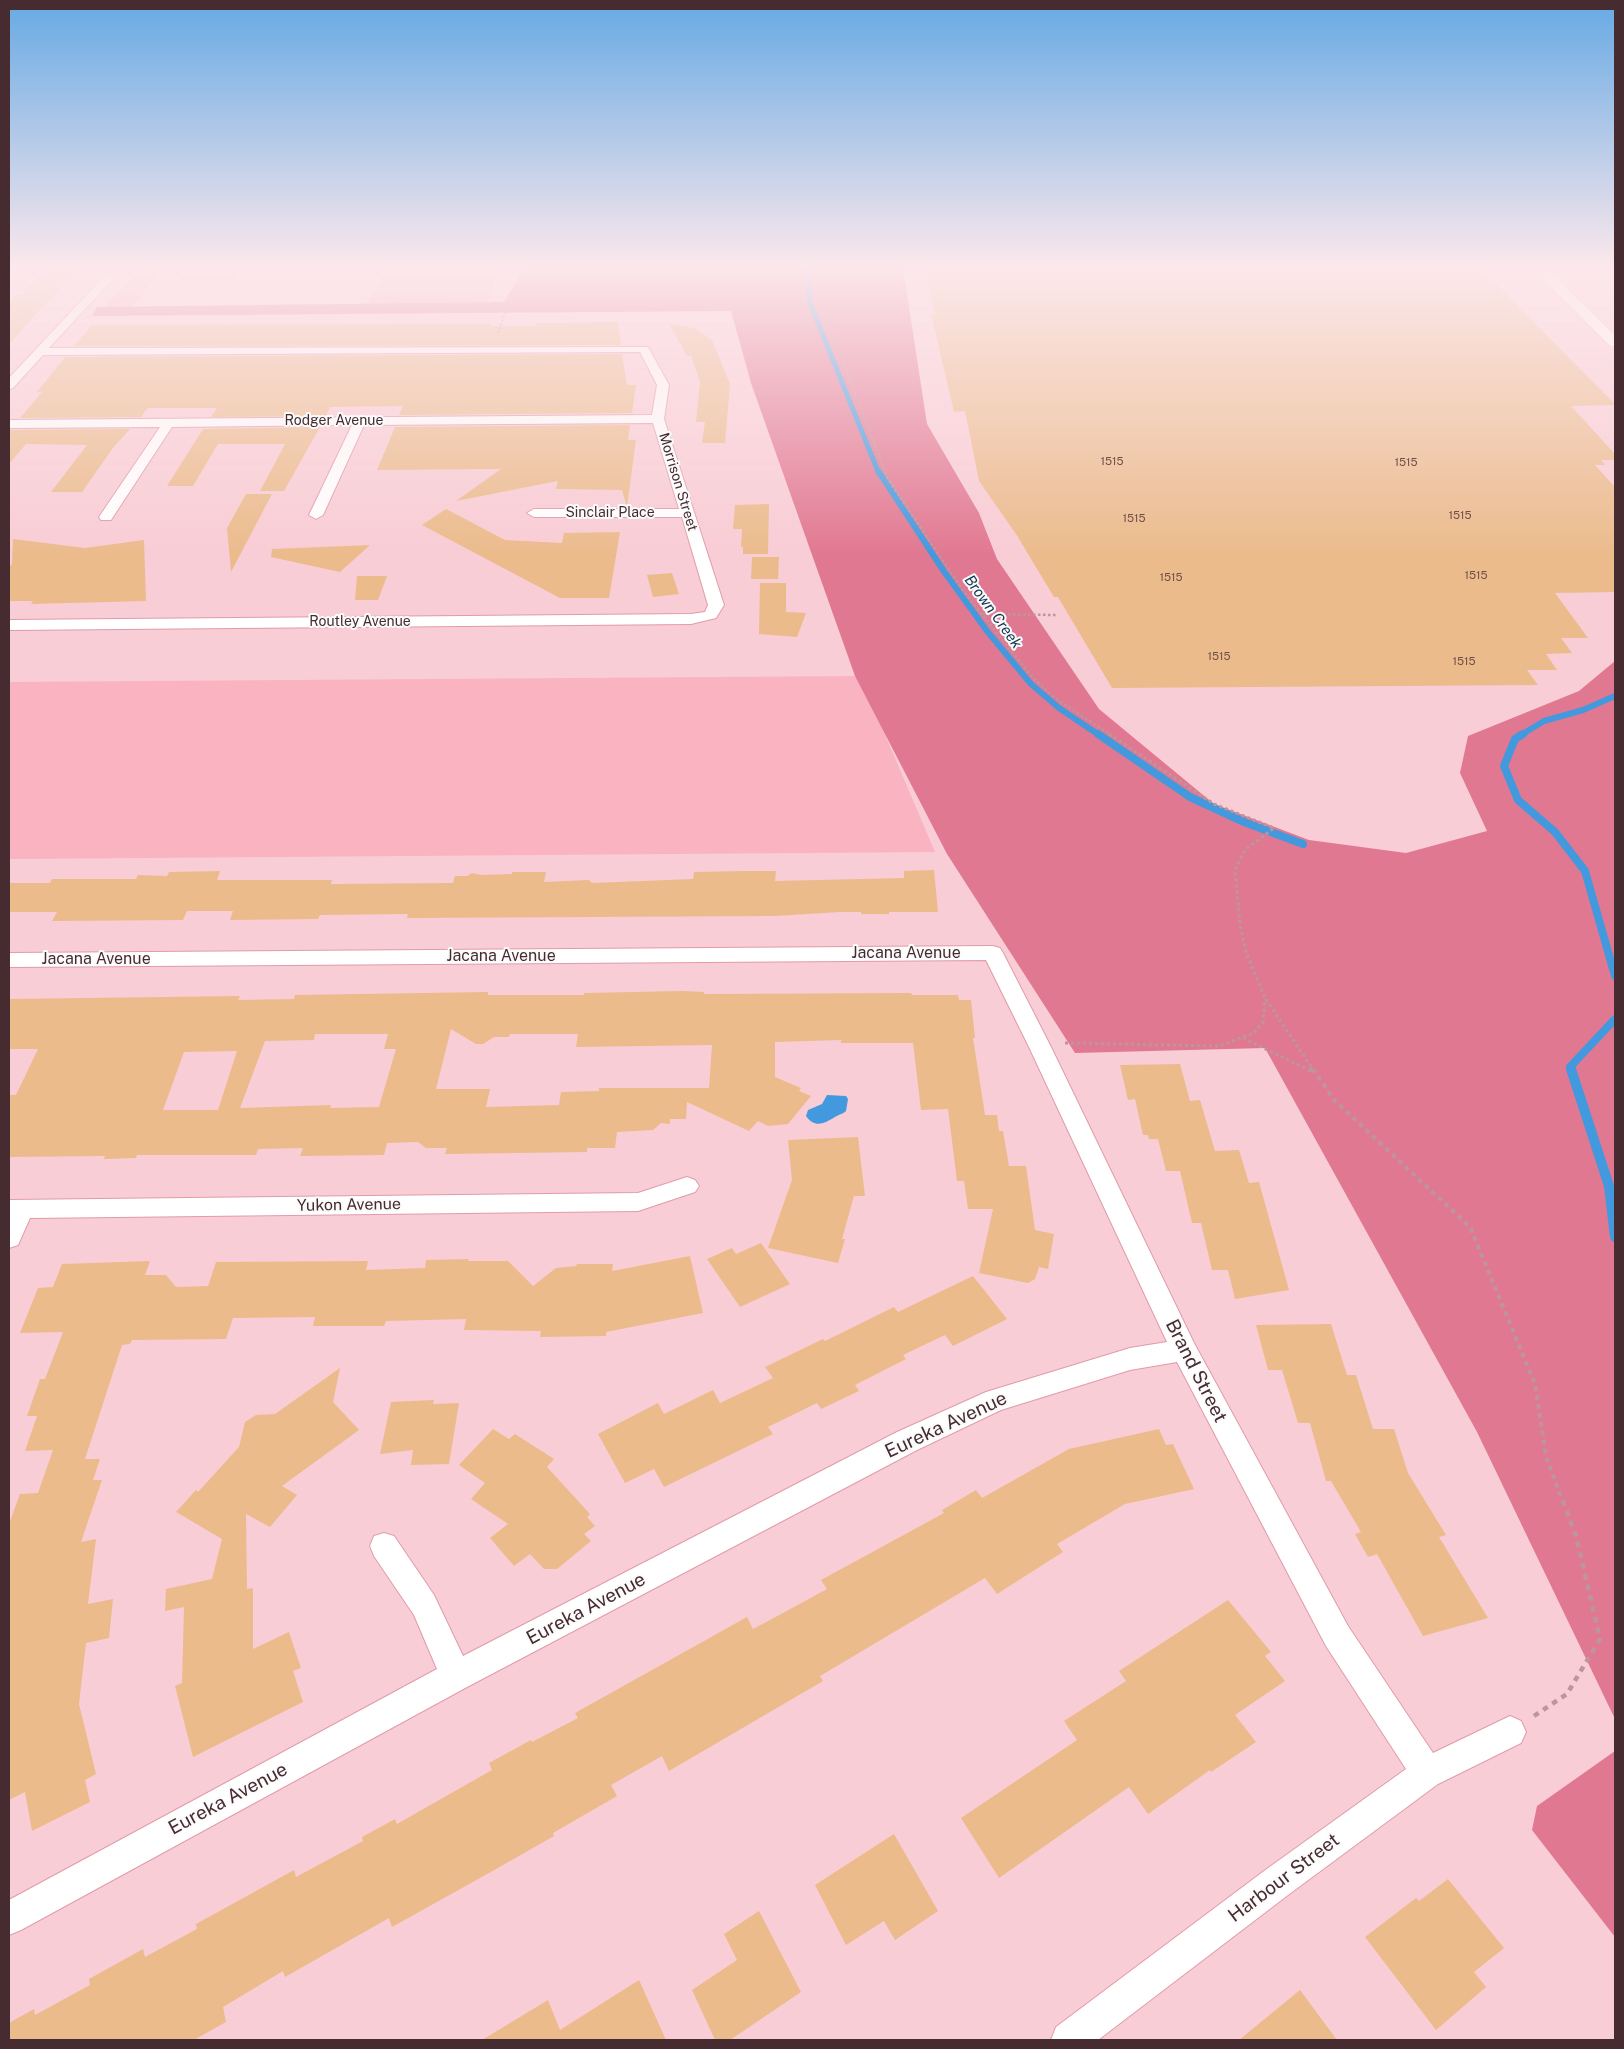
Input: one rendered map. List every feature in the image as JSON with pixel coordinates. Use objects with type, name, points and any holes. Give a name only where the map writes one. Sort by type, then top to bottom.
[{"type":"street","points":[[9,385],[30,364]]},
{"type":"street","name":"Morrison Street","points":[[652,364],[663,385],[658,419],[686,513],[716,602],[716,609],[712,615]]},
{"type":"street","name":"Rodger Avenue","points":[[9,424],[658,419]]},
{"type":"street","points":[[316,515],[360,421]]},
{"type":"street","points":[[106,517],[169,422]]},
{"type":"street","name":"Sinclair Place","points":[[534,513],[686,513]]},
{"type":"street","name":"Routley Avenue","points":[[9,625],[668,620],[697,619],[712,615]]},
{"type":"street","name":"Jacana Avenue","points":[[9,960],[993,953]]},
{"type":"street","name":"Brand Street","points":[[993,953],[1184,1350],[1337,1636],[1427,1773]]},
{"type":"street","name":"Yukon Avenue","points":[[15,1209],[638,1202],[687,1186]]},
{"type":"street","points":[[9,1238],[15,1209]]},
{"type":"street","name":"Eureka Avenue","points":[[9,1918],[456,1676],[907,1441],[995,1400],[1130,1359],[1184,1350]]},
{"type":"street","points":[[384,1546],[424,1605],[456,1676]]},
{"type":"street","name":"Harbour Street","points":[[1069,2040],[1276,1883],[1427,1773],[1510,1732]]},
{"type":"path","points":[[844,364],[888,479],[964,592],[1033,678],[1055,698],[1214,804],[1274,828],[1245,850],[1236,870],[1240,924],[1246,952],[1265,998],[1299,1051],[1318,1074],[1334,1100],[1470,1227],[1535,1384],[1546,1456],[1576,1536],[1600,1639],[1567,1694],[1510,1732]]},
{"type":"path","points":[[982,614],[1033,613],[1057,615]]},
{"type":"path","points":[[1037,1042],[1136,1046],[1219,1046],[1254,1033],[1263,1022],[1265,998]]},
{"type":"path","points":[[1242,1038],[1318,1074]]},
{"type":"shaded area","points":[[746,364],[918,364],[927,424],[979,513],[997,559],[1099,709],[1214,804],[1309,840],[1406,853],[1487,831],[1460,773],[1468,736],[1579,691],[1615,661],[1615,1719],[1477,1432],[1265,1048],[1075,1053],[947,854],[855,676]]},
{"type":"shaded area","points":[[860,676],[935,852],[9,859],[9,682]]},
{"type":"shaded area","points":[[1615,1751],[1615,1937],[1532,1830],[1537,1806]]},
{"type":"water","points":[[827,1095],[846,1096],[848,1099],[846,1111],[824,1123],[816,1124],[806,1116],[808,1110],[822,1104]]},
{"type":"building","points":[[60,364],[624,364],[627,385],[636,385],[632,413],[399,415],[403,406],[330,407],[326,416],[211,417],[217,408],[148,408],[141,417],[20,418],[42,392],[37,392]]},
{"type":"building","points":[[694,364],[722,364],[730,384],[725,443],[702,443],[705,422],[696,422],[700,382]]},
{"type":"building","points":[[943,364],[1575,364],[1615,404],[1571,406],[1615,454],[1615,460],[1601,460],[1605,465],[1595,465],[1615,487],[1615,592],[1555,593],[1588,638],[1561,638],[1572,653],[1546,654],[1557,670],[1527,670],[1538,685],[1112,688],[1058,597],[1054,597],[1016,534],[979,481],[965,411],[954,412]]},
{"type":"building","points":[[630,425],[628,440],[636,440],[627,507],[622,490],[556,489],[558,481],[456,501],[501,469],[377,470],[395,427]]},
{"type":"building","points":[[320,427],[284,491],[260,491],[285,444],[218,444],[193,486],[167,486],[203,429]]},
{"type":"building","points":[[130,429],[113,448],[82,492],[51,492],[87,445],[26,444],[9,464],[10,430]]},
{"type":"building","points":[[246,494],[272,494],[231,572],[227,528]]},
{"type":"building","points":[[769,504],[768,554],[743,554],[743,547],[741,547],[742,529],[733,529],[735,505]]},
{"type":"building","points":[[446,509],[505,540],[562,543],[564,533],[620,532],[609,598],[560,598],[422,525]]},
{"type":"building","points":[[13,539],[85,548],[144,540],[146,601],[31,604],[33,601],[9,601],[9,567],[12,564]]},
{"type":"building","points":[[370,545],[340,572],[271,557],[272,549]]},
{"type":"building","points":[[752,557],[779,557],[778,579],[751,579]]},
{"type":"building","points":[[672,573],[679,594],[653,597],[647,575]]},
{"type":"building","points":[[357,576],[387,576],[378,600],[355,600]]},
{"type":"building","points":[[760,583],[786,583],[786,612],[806,613],[797,637],[759,634]]},
{"type":"building","points":[[934,870],[938,912],[861,914],[861,912],[840,912],[775,916],[407,918],[408,914],[320,915],[318,919],[230,920],[233,911],[187,911],[183,920],[52,921],[57,912],[9,912],[9,883],[50,883],[52,879],[136,879],[138,875],[167,876],[169,872],[220,871],[217,880],[332,880],[331,884],[453,883],[455,876],[467,876],[472,873],[481,875],[512,874],[512,872],[546,872],[544,882],[589,880],[592,883],[693,879],[694,872],[776,871],[775,881],[904,878],[904,871]]},
{"type":"building","points":[[682,991],[704,992],[704,994],[911,993],[912,995],[958,995],[959,1000],[971,1000],[975,1038],[973,1038],[985,1115],[997,1115],[999,1131],[1003,1131],[1009,1166],[1026,1166],[1035,1230],[1054,1234],[1048,1269],[1039,1267],[1035,1279],[1028,1283],[979,1273],[993,1209],[968,1209],[964,1181],[957,1181],[948,1109],[921,1110],[913,1043],[841,1043],[841,1040],[775,1042],[775,1077],[801,1088],[799,1091],[811,1096],[788,1124],[768,1126],[758,1121],[749,1131],[687,1102],[686,1119],[670,1119],[670,1124],[661,1123],[653,1130],[617,1132],[615,1148],[587,1148],[587,1152],[445,1154],[447,1148],[426,1148],[418,1142],[387,1143],[384,1155],[300,1156],[303,1148],[258,1149],[256,1155],[137,1155],[136,1158],[104,1159],[105,1156],[9,1157],[9,1095],[16,1095],[38,1049],[9,1049],[9,999],[240,996],[238,1000],[294,999],[295,995],[488,992],[488,995],[584,995],[584,993]],"holes":[[[451,1029],[476,1044],[483,1044],[494,1037],[509,1037],[510,1034],[578,1034],[576,1047],[712,1045],[709,1088],[599,1088],[599,1091],[561,1092],[559,1105],[486,1107],[490,1089],[436,1089]],[[315,1034],[388,1034],[384,1049],[396,1049],[379,1107],[330,1108],[331,1105],[240,1108],[265,1041],[314,1040]],[[237,1051],[218,1110],[163,1110],[184,1052]]]},
{"type":"building","points":[[1180,1064],[1190,1101],[1200,1100],[1215,1151],[1239,1150],[1249,1183],[1259,1182],[1289,1290],[1235,1299],[1228,1270],[1212,1270],[1201,1223],[1192,1223],[1180,1171],[1166,1171],[1158,1139],[1149,1139],[1148,1135],[1143,1135],[1135,1099],[1128,1100],[1120,1065]]},
{"type":"building","points":[[858,1137],[865,1196],[854,1196],[842,1239],[845,1239],[838,1263],[768,1248],[792,1180],[788,1140]]},
{"type":"building","points":[[761,1243],[790,1284],[740,1307],[707,1259],[732,1248],[736,1254]]},
{"type":"building","points":[[690,1256],[703,1313],[606,1332],[606,1336],[540,1337],[541,1331],[464,1330],[466,1319],[386,1321],[384,1326],[313,1326],[315,1317],[233,1318],[226,1339],[132,1340],[130,1344],[122,1345],[85,1459],[100,1459],[93,1480],[102,1480],[81,1542],[96,1539],[88,1604],[113,1599],[109,1638],[86,1643],[79,1704],[96,1774],[85,1780],[90,1802],[32,1831],[25,1792],[9,1800],[9,1524],[20,1494],[38,1493],[53,1450],[25,1451],[37,1416],[27,1416],[40,1379],[45,1379],[63,1332],[20,1333],[38,1288],[53,1287],[62,1264],[150,1261],[145,1275],[166,1275],[176,1287],[208,1286],[216,1262],[368,1261],[366,1270],[425,1268],[426,1260],[469,1259],[468,1261],[508,1261],[533,1286],[556,1268],[576,1266],[577,1264],[613,1264],[612,1271]]},
{"type":"building","points":[[973,1276],[1007,1319],[953,1346],[945,1335],[903,1355],[906,1359],[855,1385],[859,1391],[821,1409],[817,1403],[768,1427],[773,1434],[664,1487],[654,1469],[625,1483],[598,1434],[658,1403],[664,1414],[713,1390],[720,1403],[773,1378],[765,1367],[823,1339],[825,1341],[894,1307],[898,1312]]},
{"type":"building","points":[[1331,1324],[1347,1375],[1356,1375],[1373,1429],[1394,1429],[1408,1473],[1446,1535],[1439,1537],[1488,1618],[1423,1636],[1377,1554],[1368,1557],[1355,1534],[1361,1532],[1331,1481],[1326,1481],[1310,1423],[1298,1423],[1282,1370],[1268,1370],[1256,1325]]},
{"type":"building","points":[[340,1368],[333,1402],[359,1430],[282,1486],[297,1495],[270,1527],[246,1514],[247,1589],[253,1588],[253,1649],[289,1632],[301,1668],[293,1671],[303,1702],[193,1757],[175,1686],[182,1683],[184,1607],[165,1611],[166,1589],[212,1579],[222,1539],[176,1512],[196,1490],[198,1492],[239,1447],[245,1422],[256,1415],[275,1414]]},
{"type":"building","points":[[434,1400],[433,1404],[459,1403],[449,1464],[411,1465],[413,1450],[380,1454],[391,1402]]},
{"type":"building","points":[[493,1429],[509,1439],[515,1434],[554,1459],[547,1467],[590,1514],[587,1517],[595,1526],[584,1534],[591,1541],[557,1569],[544,1569],[530,1554],[514,1566],[490,1538],[508,1524],[471,1499],[485,1483],[459,1465]]},
{"type":"building","points":[[1159,1429],[1166,1445],[1173,1444],[1194,1489],[1125,1504],[1057,1544],[1063,1552],[997,1594],[985,1578],[820,1676],[823,1681],[669,1771],[662,1756],[611,1785],[617,1796],[553,1833],[554,1836],[489,1873],[392,1927],[389,1918],[285,1977],[283,1971],[223,2007],[226,2022],[194,2040],[9,2040],[9,2023],[34,2009],[35,2015],[90,1985],[89,1979],[143,1949],[145,1957],[197,1929],[196,1924],[294,1870],[296,1877],[363,1841],[362,1837],[395,1819],[397,1824],[492,1770],[489,1763],[531,1740],[532,1742],[578,1718],[575,1713],[747,1617],[753,1629],[827,1589],[821,1580],[944,1513],[942,1510],[976,1490],[982,1498],[1069,1449]]},
{"type":"building","points":[[1228,1600],[1271,1652],[1265,1656],[1285,1681],[1235,1715],[1256,1742],[1211,1772],[1210,1770],[1148,1814],[1129,1787],[999,1878],[961,1818],[1077,1740],[1064,1721],[1126,1681],[1119,1671]]},
{"type":"building","points":[[894,1834],[938,1911],[895,1940],[884,1921],[846,1945],[815,1885]]},
{"type":"building","points":[[1448,1879],[1504,1948],[1474,1972],[1486,1987],[1436,2030],[1365,1937],[1416,1898],[1419,1901]]},
{"type":"building","points":[[759,1911],[801,1992],[730,2040],[715,2040],[692,1990],[737,1960],[724,1934]]},
{"type":"building","points":[[639,1980],[666,2040],[482,2040],[548,2000],[560,2030]]},
{"type":"building","points":[[1300,1990],[1337,2040],[1239,2040]]},
{"type":"waterway","name":"Brown Creek","points":[[834,364],[879,474]]},
{"type":"waterway","name":"Brown Creek","points":[[879,472],[943,570],[987,631],[1031,684],[1059,708],[1099,735]]},
{"type":"waterway","points":[[1521,735],[1544,721],[1583,710],[1615,696]]},
{"type":"waterway","name":"Brown Creek","points":[[1098,734],[1190,797],[1244,822],[1303,844]]},
{"type":"waterway","points":[[1523,734],[1515,739],[1504,766],[1518,800],[1555,832],[1585,871],[1615,976]]},
{"type":"waterway","points":[[1571,1071],[1570,1067],[1615,1019]]},
{"type":"waterway","points":[[1571,1069],[1609,1186],[1615,1237]]}]
